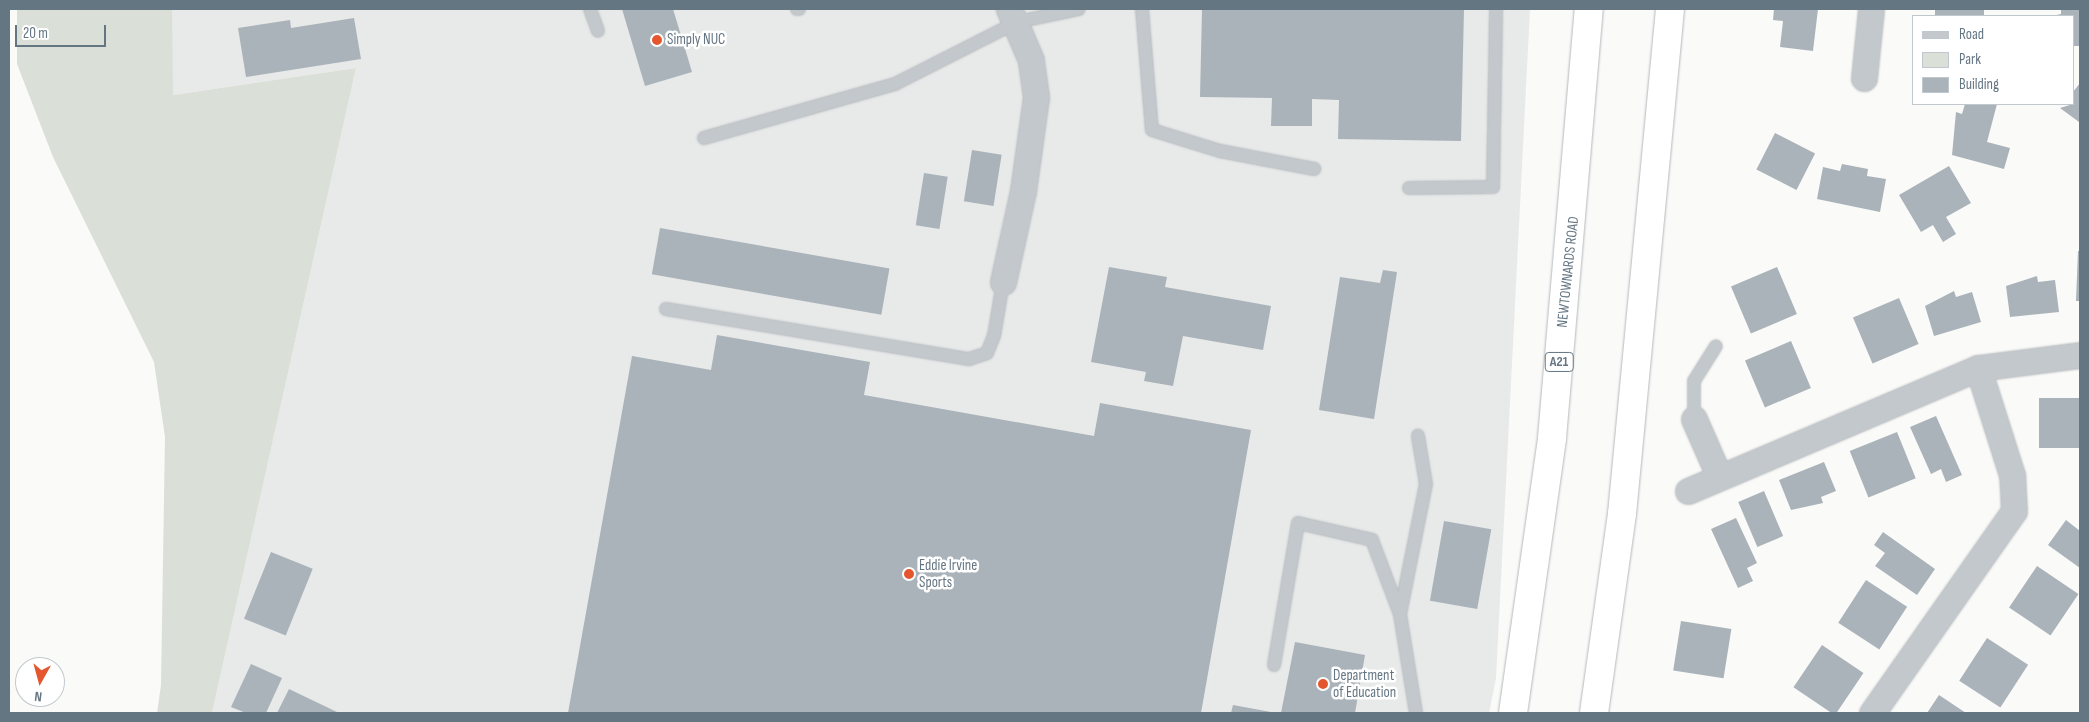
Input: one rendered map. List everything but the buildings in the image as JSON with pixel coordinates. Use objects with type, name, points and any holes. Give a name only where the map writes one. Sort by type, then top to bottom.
[{"type":"highway","name":"NEWTOWNARDS ROAD","points":[[1514,713],[1552,438],[1589,9]]},
{"type":"highway","points":[[1594,713],[1622,514],[1670,9]]},
{"type":"street","points":[[1864,78],[1871,9]]},
{"type":"street","points":[[1003,282],[1023,191],[1036,97],[1031,60],[1013,16]]},
{"type":"street","points":[[1688,491],[1719,476],[1978,368],[2080,355]]},
{"type":"street","points":[[1872,713],[2014,511],[2012,475],[1978,368]]},
{"type":"street","points":[[1694,420],[1719,476]]},
{"type":"lane","points":[[590,9],[598,31]]},
{"type":"lane","points":[[704,138],[895,84],[1013,16],[1079,9]]},
{"type":"lane","points":[[1142,9],[1152,130],[1220,151],[1314,169]]},
{"type":"lane","points":[[1409,188],[1493,187],[1496,9]]},
{"type":"lane","points":[[666,309],[969,359],[986,353],[994,336],[1003,282]]},
{"type":"lane","points":[[1694,420],[1694,381],[1716,346]]},
{"type":"lane","points":[[1400,614],[1426,484],[1418,436]]},
{"type":"lane","points":[[1274,665],[1298,523],[1372,540],[1400,614],[1416,713]]},
{"type":"shaded area","points":[[172,9],[1530,9],[1496,678],[1489,713],[212,713],[356,68],[172,95]]},
{"type":"green space","points":[[17,9],[172,9],[173,95],[356,68],[212,713],[157,713],[161,685],[165,437],[154,362],[53,157],[17,64]]},
{"type":"place","name":"Simply NUC","points":[[657,40]]},
{"type":"place","name":"Eddie Irvine Sports","points":[[909,574]]},
{"type":"place","name":"Department of Education","points":[[1323,684]]}]
